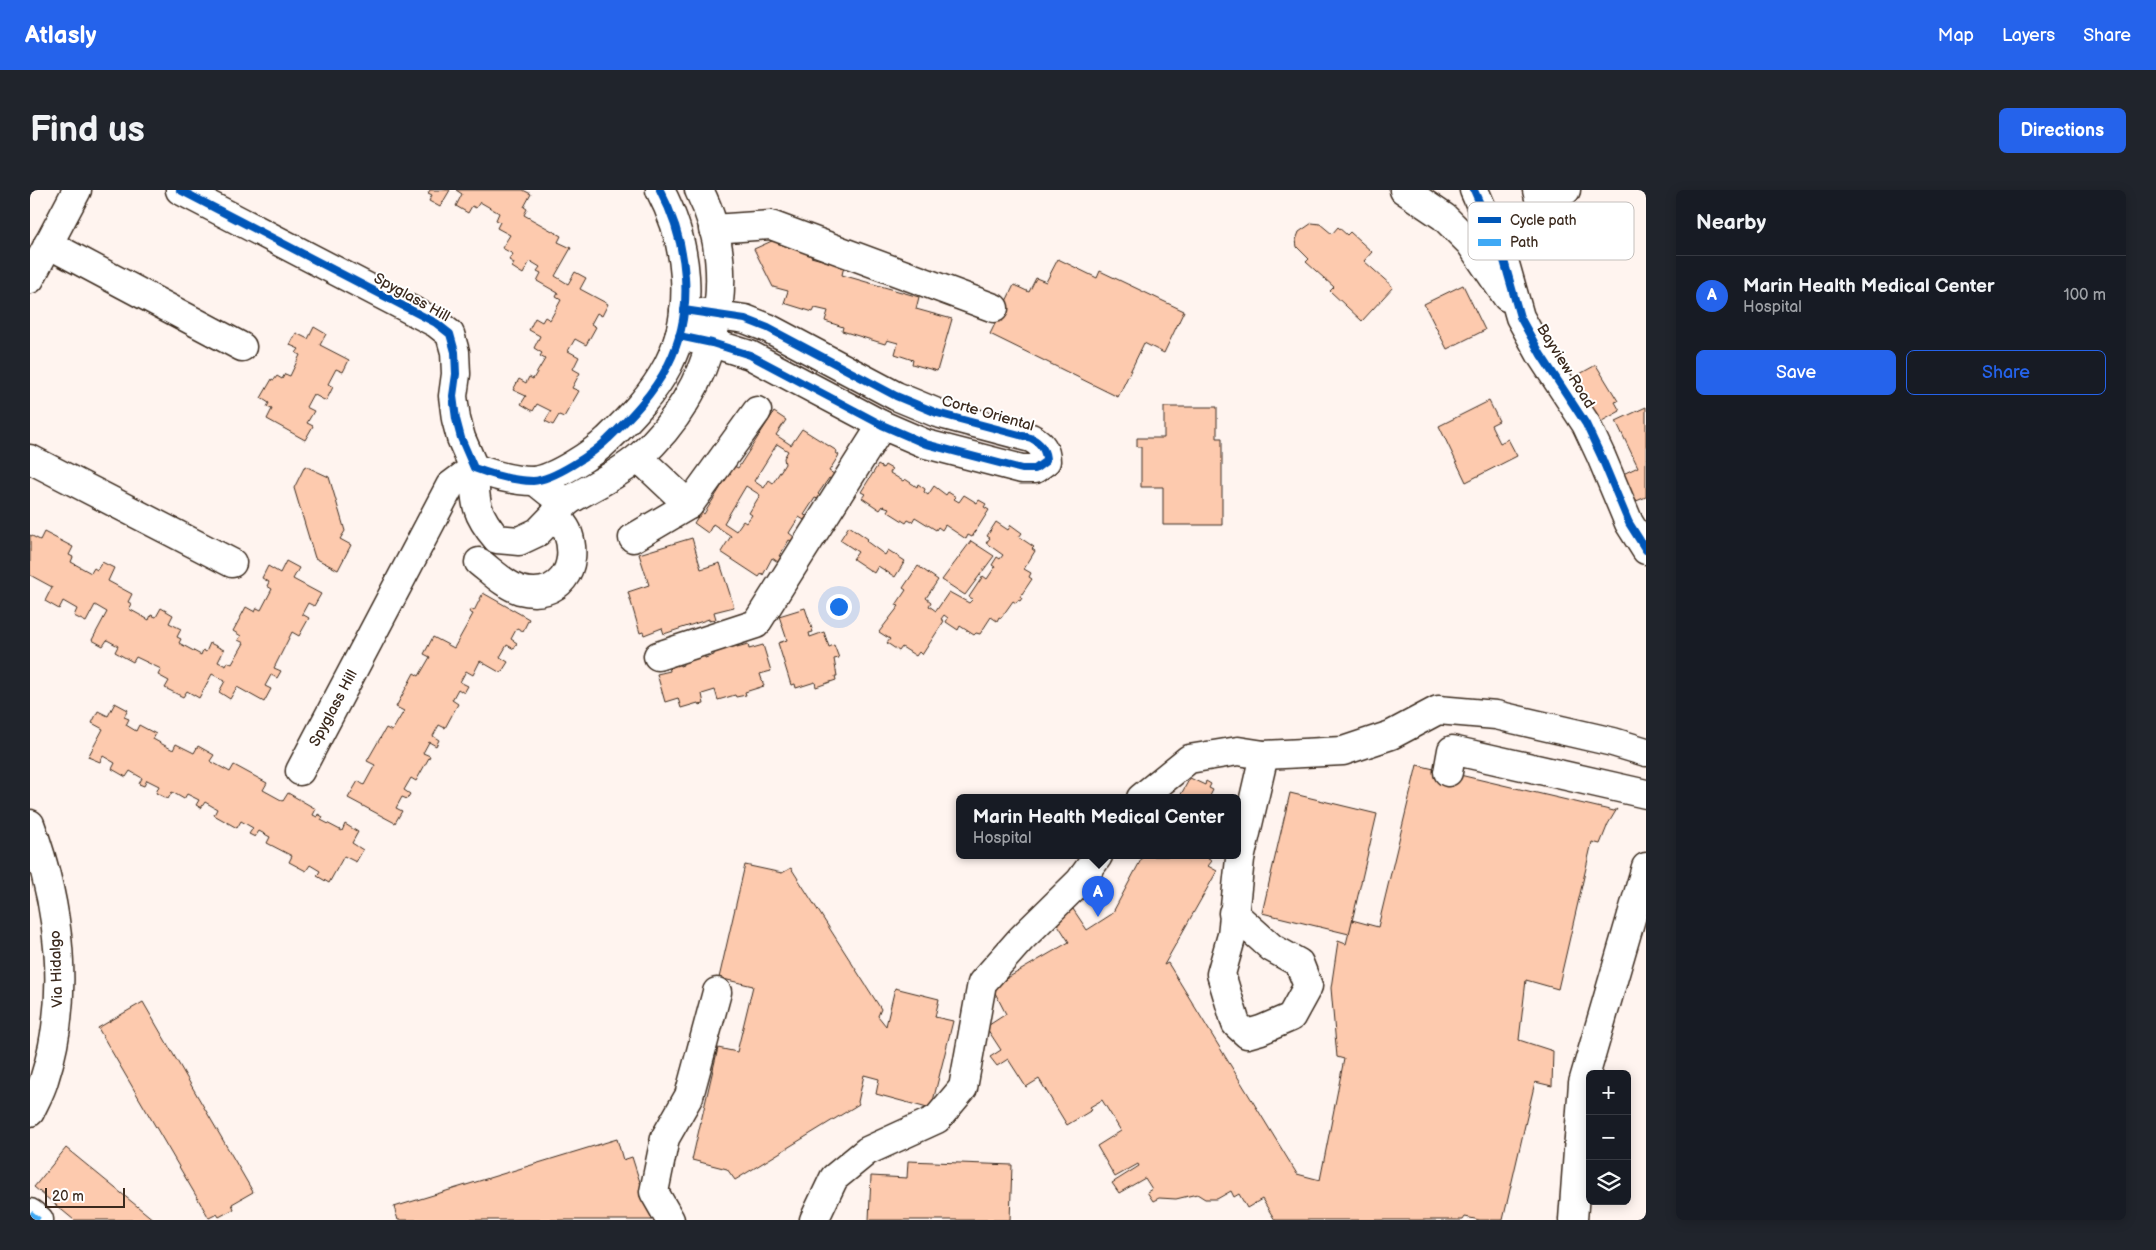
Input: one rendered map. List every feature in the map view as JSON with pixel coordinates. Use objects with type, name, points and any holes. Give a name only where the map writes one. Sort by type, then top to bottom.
[{"type":"street","points":[[30,279],[77,190]]},
{"type":"street","name":"Spyglass Hill","points":[[180,190],[436,323],[450,334],[455,352],[456,374],[453,396],[456,419],[461,438],[474,468],[450,486],[300,771]]},
{"type":"street","points":[[660,190],[670,209],[680,237],[685,267],[681,323],[668,364],[636,412],[596,452],[572,465],[535,481],[502,478],[474,468],[475,501],[482,522],[497,538],[519,541],[538,532],[561,508],[638,458],[662,434],[680,411],[694,388],[705,365],[712,343],[717,314],[719,264],[713,229],[699,190]]},
{"type":"street","points":[[1404,190],[1444,217],[1468,241]]},
{"type":"street","name":"Bayview Road","points":[[1474,190],[1479,202]]},
{"type":"street","points":[[1537,190],[1539,198],[1566,190]]},
{"type":"street","points":[[713,229],[771,225],[994,308]]},
{"type":"street","points":[[48,244],[242,347]]},
{"type":"street","points":[[1481,260],[1520,317]]},
{"type":"street","name":"Bayview Road","points":[[1504,260],[1520,317],[1541,355],[1586,424],[1629,523],[1646,550]]},
{"type":"street","name":"Corte Oriental","points":[[717,314],[745,319],[768,328],[896,396],[937,413],[1031,438],[1041,445],[1046,461],[1035,469],[1022,469],[926,444],[882,425],[750,355],[712,343],[681,323],[717,314]]},
{"type":"street","points":[[633,538],[689,505],[757,411]]},
{"type":"street","points":[[658,656],[756,624],[882,425]]},
{"type":"street","points":[[638,458],[689,505]]},
{"type":"street","points":[[30,459],[232,563]]},
{"type":"street","points":[[479,562],[518,589],[538,593],[554,586],[567,575],[572,561],[572,547],[561,508],[550,493],[535,481]]},
{"type":"street","points":[[1146,794],[1189,759],[1238,751],[1264,756],[1343,751],[1390,735],[1438,710],[1496,715],[1613,742],[1646,752]]},
{"type":"street","points":[[1448,772],[1452,750],[1646,794]]},
{"type":"street","points":[[1241,855],[1264,756]]},
{"type":"street","name":"Via Hidalgo","points":[[30,824],[48,884],[59,943],[60,998],[54,1043],[44,1081],[30,1112]]},
{"type":"street","points":[[814,1220],[834,1178],[867,1151],[937,1119],[963,1088],[982,983],[1021,939],[1080,881],[1096,859]]},
{"type":"street","points":[[1233,912],[1240,859]]},
{"type":"street","points":[[1573,1220],[1583,1083],[1646,867]]},
{"type":"street","points":[[670,1220],[654,1192],[665,1138],[689,1096],[716,992]]},
{"type":"street","points":[[30,1213],[39,1220]]},
{"type":"building","points":[[430,190],[450,190],[440,207],[429,201],[432,195],[428,193]]},
{"type":"building","points":[[456,190],[523,190],[531,194],[524,207],[527,209],[524,215],[561,236],[558,242],[571,248],[555,276],[568,284],[575,272],[586,278],[580,289],[608,304],[602,316],[597,313],[591,324],[596,327],[586,345],[575,339],[568,351],[579,357],[573,369],[580,373],[572,388],[579,391],[564,417],[559,415],[553,425],[545,421],[551,411],[537,404],[533,411],[521,404],[526,396],[513,390],[519,379],[526,383],[529,377],[533,379],[545,359],[540,356],[542,353],[534,348],[540,336],[529,330],[535,318],[542,322],[545,317],[550,320],[561,300],[556,297],[558,293],[537,281],[541,273],[537,271],[540,267],[530,261],[523,274],[512,267],[514,263],[509,260],[513,254],[502,248],[510,235],[497,228],[500,222],[496,220],[499,213],[480,202],[476,208],[472,206],[468,213],[456,206],[462,194]]},
{"type":"building","points":[[1312,223],[1320,224],[1332,234],[1338,227],[1347,235],[1350,232],[1372,252],[1364,261],[1393,287],[1362,321],[1330,291],[1334,287],[1306,262],[1309,259],[1297,247],[1296,240],[1299,232]]},
{"type":"building","points":[[783,236],[814,245],[811,257],[844,266],[842,275],[919,297],[916,309],[952,319],[937,371],[912,364],[913,360],[895,354],[898,343],[887,340],[885,344],[842,331],[843,327],[825,321],[828,311],[815,308],[813,312],[784,303],[788,291],[773,287],[754,249]]},
{"type":"building","points":[[1058,259],[1097,278],[1100,271],[1184,311],[1164,353],[1144,343],[1118,397],[990,334],[1014,285],[1029,292],[1036,278],[1046,282]]},
{"type":"building","points":[[1463,285],[1485,330],[1447,349],[1424,304]]},
{"type":"building","points":[[314,327],[326,334],[320,345],[349,360],[343,372],[336,369],[328,384],[333,387],[326,401],[313,394],[306,407],[314,411],[307,423],[313,426],[305,440],[267,419],[272,409],[267,407],[269,403],[261,398],[272,379],[274,380],[277,376],[282,379],[285,374],[290,376],[300,355],[296,353],[299,349],[290,345],[296,333],[308,339]]},
{"type":"building","points":[[1596,365],[1618,401],[1615,402],[1620,411],[1593,426],[1567,381]]},
{"type":"building","points":[[1489,401],[1499,421],[1491,425],[1500,443],[1508,439],[1517,456],[1466,482],[1439,426]]},
{"type":"building","points":[[1164,407],[1217,407],[1217,438],[1222,438],[1222,525],[1163,525],[1163,487],[1141,487],[1141,447],[1137,447],[1137,438],[1164,438]]},
{"type":"building","points":[[1646,407],[1646,497],[1634,502],[1621,475],[1638,467],[1616,421]]},
{"type":"building","points":[[774,412],[786,420],[776,435],[791,445],[802,429],[837,451],[836,453],[839,455],[829,471],[834,474],[818,494],[820,496],[818,499],[815,498],[804,515],[807,516],[804,520],[799,517],[789,533],[794,537],[791,541],[789,540],[779,556],[781,557],[778,562],[772,558],[763,575],[762,573],[759,577],[721,552],[731,536],[713,524],[708,533],[694,523],[701,512],[704,514],[734,466],[738,468]],"holes":[[[777,444],[788,451],[784,458],[785,464],[773,483],[769,480],[764,488],[754,481]],[[746,486],[760,495],[749,513],[752,515],[746,523],[743,521],[736,531],[724,523]]]},
{"type":"building","points":[[878,465],[883,468],[885,465],[892,469],[890,473],[903,481],[905,479],[917,487],[918,484],[925,489],[924,492],[928,495],[934,486],[946,495],[948,492],[956,497],[954,499],[959,502],[964,495],[977,503],[979,500],[986,504],[984,507],[989,510],[972,537],[968,535],[966,539],[945,525],[942,530],[938,527],[936,530],[915,517],[912,522],[908,520],[906,523],[887,511],[889,508],[883,506],[880,510],[862,498],[865,494],[861,492]]},
{"type":"building","points":[[305,466],[329,477],[345,531],[340,539],[351,545],[338,570],[315,558],[294,488]]},
{"type":"building","points":[[996,522],[1008,530],[1011,525],[1022,533],[1019,537],[1034,547],[1032,549],[1035,551],[1024,569],[1031,573],[1029,577],[1032,579],[1020,597],[1022,598],[1020,601],[1018,600],[1016,603],[1013,601],[997,621],[991,617],[980,634],[976,633],[974,635],[960,626],[958,630],[946,622],[948,618],[944,615],[941,619],[944,621],[922,655],[919,652],[916,656],[902,647],[899,651],[887,643],[890,639],[879,632],[899,606],[896,605],[906,590],[903,588],[918,566],[938,580],[926,598],[931,602],[929,606],[936,611],[949,592],[969,603],[973,599],[969,597],[983,576],[987,579],[995,567],[992,565],[997,557],[1000,559],[1003,555],[986,543],[990,538],[987,536]]},
{"type":"building","points":[[849,526],[868,539],[866,541],[885,555],[888,550],[905,561],[895,577],[878,566],[874,573],[853,559],[858,552],[840,540]]},
{"type":"building","points":[[44,532],[73,547],[69,555],[73,557],[71,562],[91,573],[94,568],[97,570],[102,562],[114,568],[108,581],[132,594],[128,602],[132,604],[129,609],[149,620],[151,615],[156,617],[161,608],[173,615],[169,623],[181,629],[177,637],[181,639],[179,643],[201,655],[203,650],[206,652],[210,643],[224,650],[218,662],[226,666],[228,662],[232,664],[244,643],[238,640],[241,636],[233,631],[246,607],[255,612],[257,608],[261,610],[272,589],[267,586],[269,582],[262,578],[268,566],[280,573],[286,561],[299,568],[293,579],[321,594],[314,606],[308,603],[302,614],[309,618],[299,636],[292,632],[274,668],[281,671],[277,678],[271,675],[265,686],[271,689],[264,702],[237,687],[230,699],[219,692],[225,681],[212,674],[199,698],[187,691],[183,697],[165,688],[169,681],[158,675],[161,669],[136,657],[133,662],[115,652],[118,646],[107,640],[103,646],[92,640],[107,612],[95,605],[86,622],[74,616],[77,609],[63,601],[59,609],[45,601],[52,587],[30,575],[30,535],[40,540]]},
{"type":"building","points":[[692,538],[701,569],[720,563],[734,607],[714,612],[716,619],[709,621],[709,619],[664,634],[662,628],[644,635],[643,632],[640,633],[628,592],[649,585],[639,554]]},
{"type":"building","points":[[971,541],[994,556],[965,595],[942,580]]},
{"type":"building","points":[[483,593],[529,619],[523,631],[517,628],[511,639],[517,643],[514,649],[507,645],[500,657],[508,662],[501,673],[480,661],[473,675],[466,671],[460,682],[468,686],[464,693],[458,689],[452,700],[458,704],[445,728],[439,725],[433,736],[439,740],[436,746],[429,742],[423,753],[430,756],[416,781],[411,778],[404,790],[410,794],[407,799],[402,797],[396,808],[402,811],[395,823],[348,798],[358,781],[364,785],[375,765],[367,761],[386,728],[392,731],[404,711],[396,707],[414,673],[419,676],[430,657],[424,654],[433,637],[454,648],[473,614],[469,612],[471,609],[474,611]]},
{"type":"building","points":[[805,608],[813,632],[809,633],[810,637],[824,632],[829,647],[834,645],[839,658],[834,659],[837,676],[835,676],[836,680],[816,687],[815,682],[796,688],[795,684],[791,685],[778,643],[787,640],[779,616]]},
{"type":"building","points":[[748,644],[749,649],[763,645],[771,671],[760,674],[764,686],[745,692],[746,695],[736,697],[735,695],[718,700],[715,690],[702,694],[704,704],[699,705],[698,703],[681,708],[678,698],[665,702],[657,674],[670,671],[669,666],[679,663],[680,666],[683,665],[681,657],[703,651],[705,658],[714,655],[714,652],[737,645],[737,647]]},
{"type":"building","points":[[115,703],[128,710],[124,717],[129,719],[126,725],[136,731],[139,725],[156,734],[153,739],[173,750],[176,744],[194,753],[198,746],[214,755],[210,761],[230,772],[234,765],[267,783],[263,790],[283,801],[288,793],[316,809],[313,815],[317,817],[318,814],[323,817],[321,820],[342,831],[345,824],[358,832],[352,843],[363,850],[356,862],[344,856],[329,883],[317,876],[320,871],[310,865],[306,871],[289,862],[292,856],[267,843],[270,837],[259,831],[255,837],[249,834],[253,828],[241,821],[237,828],[214,815],[217,809],[205,802],[201,808],[196,805],[199,800],[187,794],[184,799],[172,792],[168,799],[156,793],[159,786],[147,780],[144,786],[139,784],[142,778],[130,771],[126,777],[112,769],[115,763],[103,756],[100,762],[88,757],[103,729],[92,723],[98,711],[108,716]]},
{"type":"building","points":[[1417,765],[1614,811],[1617,809],[1608,824],[1600,844],[1592,842],[1558,989],[1526,980],[1519,1040],[1553,1051],[1552,1086],[1535,1082],[1503,1220],[1480,1220],[1465,1217],[1463,1220],[1275,1220],[1262,1199],[1247,1208],[1239,1194],[1234,1197],[1231,1191],[1217,1199],[1205,1199],[1197,1194],[1176,1199],[1159,1198],[1153,1201],[1147,1192],[1152,1189],[1145,1178],[1119,1193],[1112,1183],[1139,1166],[1138,1164],[1115,1177],[1097,1146],[1121,1131],[1102,1100],[1090,1107],[1092,1110],[1067,1125],[1039,1079],[1026,1087],[1008,1059],[997,1066],[990,1057],[1001,1050],[986,1027],[1006,1014],[992,987],[1069,942],[1055,920],[1073,909],[1087,930],[1112,914],[1141,859],[1208,859],[1212,861],[1208,866],[1217,871],[1164,965],[1168,963],[1297,1174],[1320,1180],[1344,1059],[1337,1057],[1331,988],[1338,941],[1346,944],[1352,920],[1378,927]]},
{"type":"building","points":[[1190,778],[1205,785],[1206,781],[1211,784],[1209,788],[1213,790],[1211,794],[1181,794]]},
{"type":"building","points":[[1290,793],[1377,814],[1349,934],[1262,913]]},
{"type":"building","points":[[745,865],[782,873],[791,868],[881,1009],[878,1016],[886,1026],[895,988],[939,999],[935,1017],[953,1021],[931,1109],[876,1094],[879,1079],[864,1075],[859,1104],[735,1180],[727,1169],[692,1160],[718,1048],[737,1052],[753,986],[719,978]]},
{"type":"building","points":[[143,1002],[253,1192],[232,1204],[234,1209],[219,1217],[217,1214],[209,1218],[98,1028]]},
{"type":"building","points":[[617,1139],[623,1160],[632,1157],[652,1220],[398,1220],[394,1207]]},
{"type":"building","points":[[66,1148],[154,1220],[74,1220],[34,1187]]},
{"type":"building","points":[[908,1161],[1012,1165],[1010,1220],[869,1220],[871,1176],[907,1178]]},
{"type":"marked path","points":[[30,1213],[39,1220]]},
{"type":"cycle path","points":[[180,190],[436,323],[450,334],[455,352],[456,374],[453,396],[456,419],[461,438],[474,468],[503,477],[533,481],[562,471],[602,445],[641,405],[656,386],[668,365],[677,344],[682,322],[685,277],[677,232],[670,210],[660,190]]},
{"type":"cycle path","points":[[1474,190],[1479,202]]},
{"type":"cycle path","points":[[1504,260],[1520,317],[1541,355],[1586,424],[1629,523],[1646,550]]},
{"type":"cycle path","points":[[679,336],[712,343],[750,355],[882,425],[926,444],[1022,469],[1035,469],[1046,461],[1042,447],[1031,438],[937,413],[896,396],[768,328],[745,319],[684,310]]},
{"type":"place","name":"Marin Health Medical Center","points":[[1098,917]]}]
